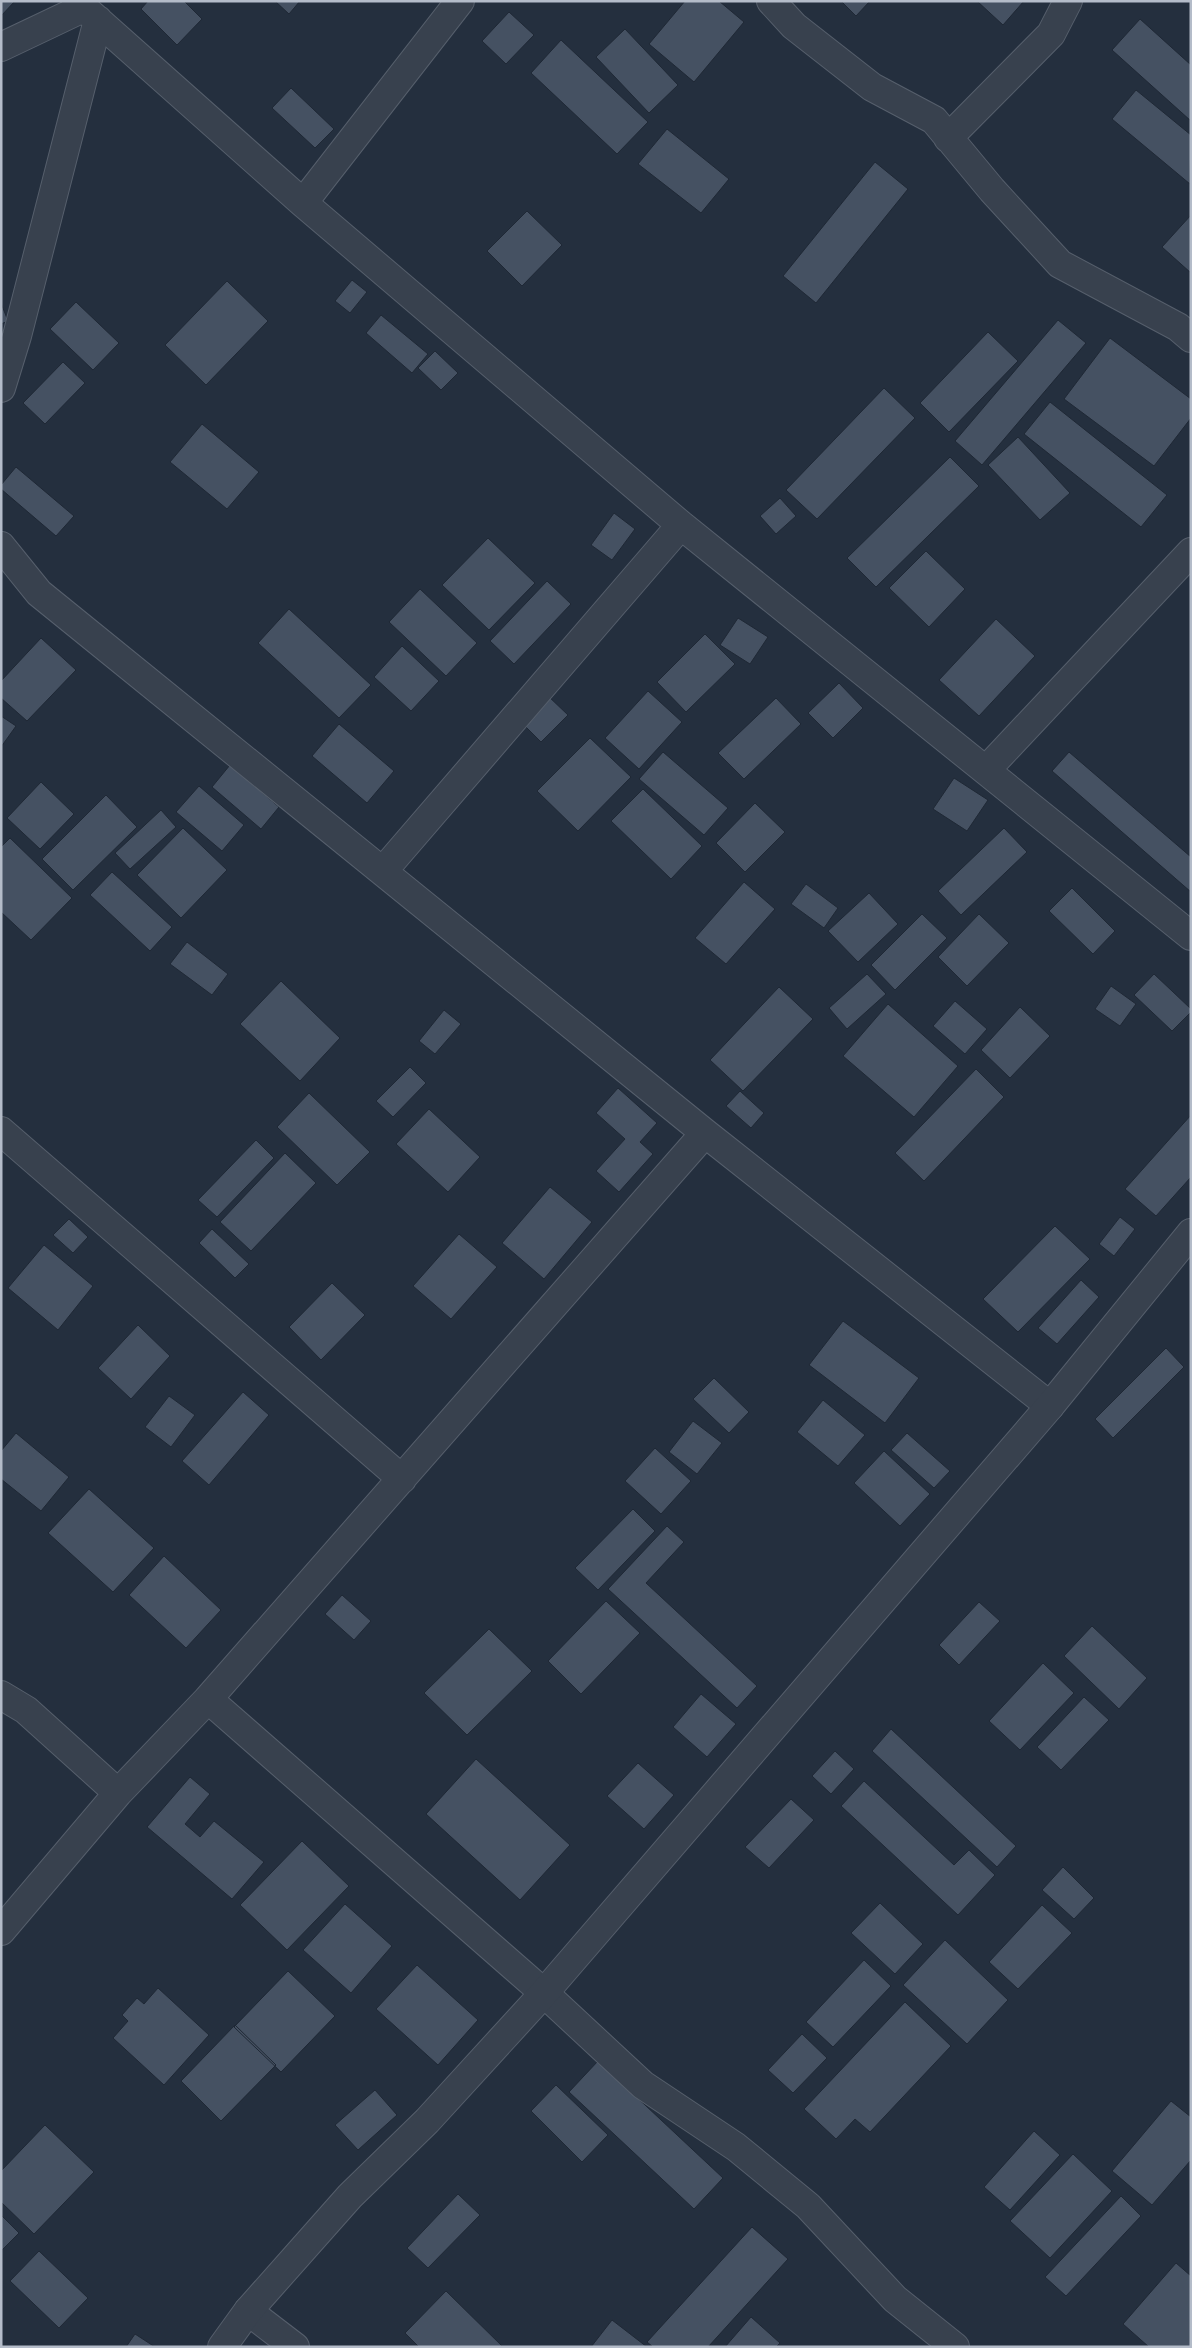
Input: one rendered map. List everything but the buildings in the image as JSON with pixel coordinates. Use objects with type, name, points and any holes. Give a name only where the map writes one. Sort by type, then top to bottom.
[{"type":"street","points":[[303,203],[460,1]]},
{"type":"street","points":[[770,1],[794,26],[872,87],[934,120],[1060,264],[1178,327],[1191,338]]},
{"type":"street","points":[[948,138],[1051,34],[1068,1]]},
{"type":"street","points":[[86,10],[303,203],[681,524],[1191,936]]},
{"type":"street","points":[[1,47],[86,10]]},
{"type":"street","points":[[1,388],[17,336],[86,10]]},
{"type":"street","points":[[383,871],[681,524]]},
{"type":"street","points":[[1,546],[39,593],[705,1134],[1050,1406]]},
{"type":"street","points":[[986,770],[1191,552]]},
{"type":"street","points":[[1,1131],[402,1480]]},
{"type":"street","points":[[1,1931],[118,1794],[208,1699],[705,1134]]},
{"type":"street","points":[[222,2347],[248,2311],[350,2196],[427,2121],[544,1993],[1050,1406],[1191,1233]]},
{"type":"street","points":[[1,1695],[26,1710],[118,1794]]},
{"type":"street","points":[[208,1699],[544,1993],[643,2085],[736,2147],[808,2206],[895,2299],[955,2347]]},
{"type":"street","points":[[248,2311],[295,2347]]}]
